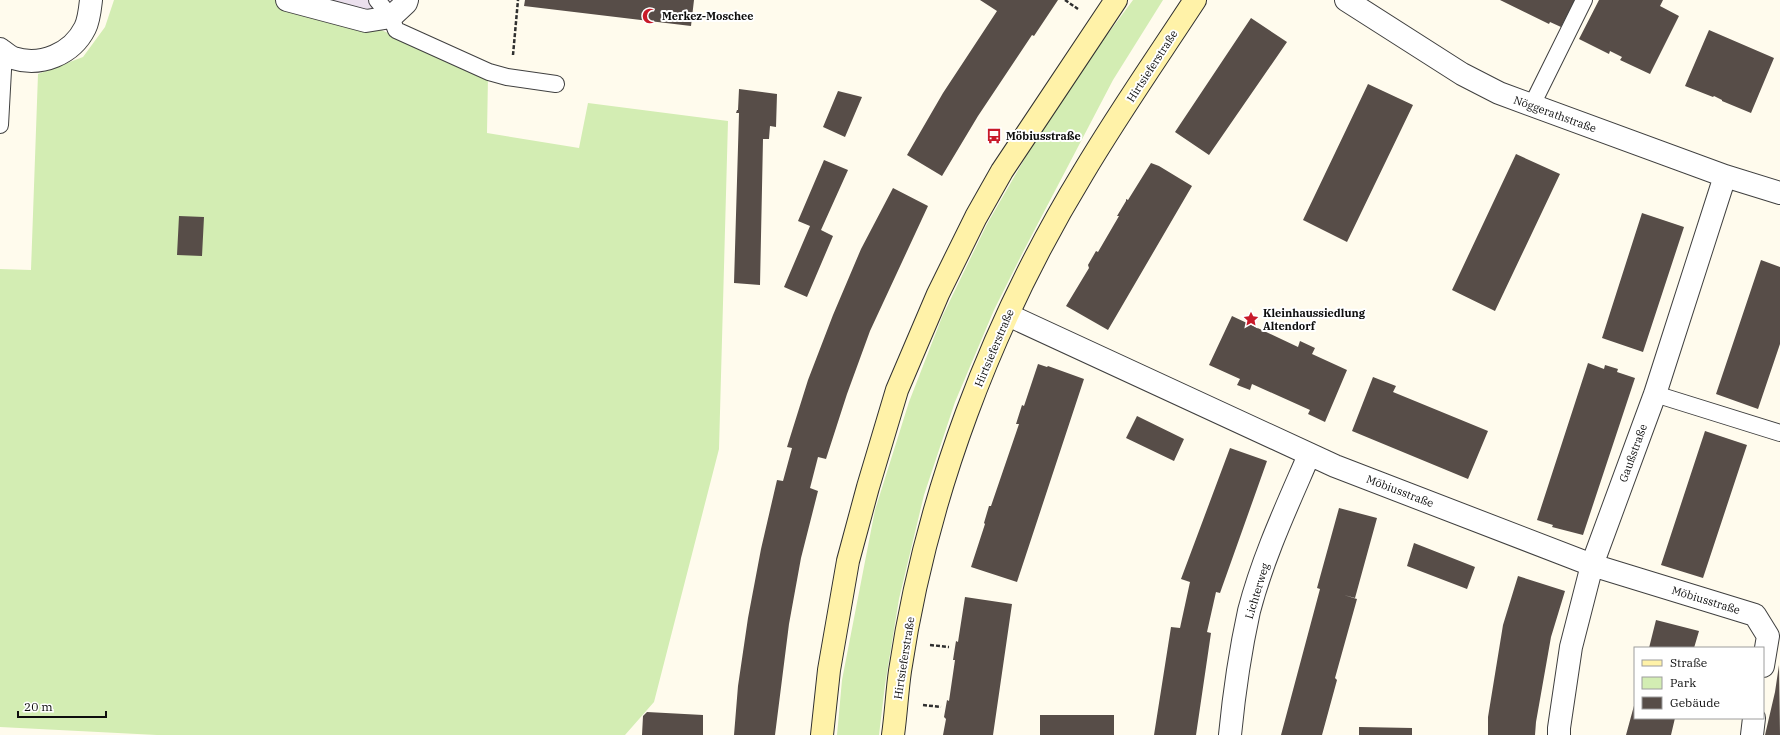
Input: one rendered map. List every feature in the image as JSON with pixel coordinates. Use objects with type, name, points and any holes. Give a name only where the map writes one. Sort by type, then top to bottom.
[{"type":"main road","points":[[822,735],[829,670],[848,562],[868,487],[897,390],[938,294],[976,217],[1002,171],[1116,0]]},
{"type":"main road","name":"Hirtsieferstraße","points":[[893,735],[900,671],[918,576],[939,498],[970,405],[1008,315],[1042,247],[1082,174],[1195,0]]},
{"type":"street","points":[[6,53],[34,60],[58,56],[74,43],[85,27],[91,0]]},
{"type":"street","points":[[287,0],[366,21],[391,17],[406,3],[407,0]]},
{"type":"street","name":"Nöggerathstraße","points":[[1346,0],[1462,74],[1499,93],[1725,176],[1780,193]]},
{"type":"street","name":"Gaußstraße","points":[[1559,735],[1558,728],[1571,647],[1592,565],[1655,394],[1725,176]]},
{"type":"street","name":"Möbiusstraße","points":[[1008,315],[1309,455],[1592,565],[1755,615],[1768,636],[1764,660]]},
{"type":"street","name":"Lichterweg","points":[[1230,735],[1233,697],[1250,611],[1276,531],[1309,455]]},
{"type":"street","points":[[1752,735],[1754,719]]},
{"type":"lane","points":[[377,0],[391,17],[396,30],[489,72],[556,84]]},
{"type":"lane","points":[[1532,106],[1584,0]]},
{"type":"lane","points":[[0,125],[6,53]]},
{"type":"lane","points":[[1655,394],[1780,433]]},
{"type":"path","points":[[512,77],[520,61],[512,54],[518,0]]},
{"type":"path","points":[[1065,0],[1080,10]]},
{"type":"shaded area","points":[[295,0],[405,0],[389,15]]},
{"type":"green space","points":[[114,0],[278,0],[365,23],[488,76],[487,133],[579,148],[588,103],[728,121],[719,449],[654,702],[625,735],[157,735],[0,727],[0,269],[31,270],[38,74],[83,57],[105,27]]},
{"type":"green space","points":[[1133,0],[1163,0],[1113,80],[1023,252],[994,310],[955,402],[924,495],[899,599],[885,685],[879,735],[837,735],[842,680],[875,510],[909,402],[942,317],[987,224],[1032,146],[1104,39]]},
{"type":"building","name":"Merkez-Moschee","points":[[525,0],[694,0],[691,26],[524,6]]},
{"type":"building","points":[[980,0],[1058,0],[1034,36],[1032,35],[978,116],[942,176],[907,155],[943,93],[997,11]]},
{"type":"building","points":[[1500,0],[1575,0],[1561,27],[1550,22],[1549,24]]},
{"type":"building","points":[[1599,0],[1663,0],[1660,6],[1679,16],[1650,74],[1620,60],[1622,57],[1610,51],[1609,54],[1579,39]]},
{"type":"building","points":[[1251,18],[1287,42],[1209,155],[1175,132]]},
{"type":"building","points":[[1709,30],[1774,58],[1751,113],[1722,101],[1714,96],[1713,97],[1685,86]]},
{"type":"building","points":[[1368,84],[1413,105],[1347,242],[1303,220]]},
{"type":"building","points":[[739,89],[777,94],[776,127],[770,126],[769,139],[763,139],[760,285],[734,283],[739,113],[736,113],[738,110]]},
{"type":"building","points":[[838,91],[862,97],[845,137],[823,127]]},
{"type":"building","points":[[1516,154],[1560,174],[1495,311],[1452,290]]},
{"type":"building","points":[[824,160],[848,170],[821,230],[833,236],[807,297],[784,287],[810,226],[798,221]]},
{"type":"building","points":[[1151,163],[1159,166],[1192,186],[1108,330],[1066,306],[1089,268],[1088,265],[1096,251],[1098,252],[1119,216],[1117,216],[1126,199],[1128,200]]},
{"type":"building","points":[[893,188],[928,206],[870,331],[847,394],[826,459],[818,457],[810,488],[818,491],[801,558],[789,624],[775,735],[734,735],[738,686],[748,618],[761,549],[777,480],[783,481],[792,448],[787,447],[808,380],[833,315],[861,249]]},
{"type":"building","points":[[1642,213],[1684,227],[1643,352],[1602,338]]},
{"type":"building","points":[[179,216],[204,217],[202,256],[177,255]]},
{"type":"building","points":[[1761,260],[1780,267],[1780,344],[1758,409],[1716,394]]},
{"type":"building","points":[[1232,316],[1298,347],[1300,341],[1315,348],[1312,354],[1347,370],[1325,422],[1308,414],[1310,410],[1252,384],[1250,390],[1237,385],[1240,379],[1209,365]]},
{"type":"building","points":[[1588,363],[1604,369],[1605,365],[1618,369],[1617,372],[1635,378],[1583,535],[1552,527],[1553,525],[1537,520]]},
{"type":"building","points":[[1038,364],[1084,379],[1017,582],[971,567],[985,524],[989,506],[991,506],[1019,424],[1016,424],[1022,405],[1024,406]]},
{"type":"building","points":[[1373,377],[1396,386],[1393,392],[1488,431],[1468,479],[1352,431]]},
{"type":"building","points":[[1137,416],[1184,439],[1174,461],[1126,438]]},
{"type":"building","points":[[1705,431],[1747,445],[1703,578],[1661,565]]},
{"type":"building","points":[[1230,448],[1267,461],[1220,593],[1216,592],[1207,632],[1211,633],[1196,735],[1154,735],[1171,627],[1180,628],[1190,582],[1181,579]]},
{"type":"building","points":[[1339,508],[1377,518],[1355,598],[1344,595],[1357,599],[1335,678],[1337,680],[1322,735],[1281,735],[1320,589],[1317,588]]},
{"type":"building","points":[[1414,543],[1475,567],[1467,589],[1407,566]]},
{"type":"building","points":[[1518,576],[1565,591],[1551,637],[1535,735],[1488,735],[1488,717],[1503,625]]},
{"type":"building","points":[[965,597],[1012,604],[993,735],[943,735],[946,719],[944,717],[947,700],[949,701],[955,660],[953,660],[956,641],[958,642]]},
{"type":"building","points":[[1656,620],[1699,631],[1694,647],[1649,647]]},
{"type":"building","points":[[1779,665],[1780,735],[1765,735],[1775,692]]},
{"type":"building","points":[[1634,706],[1634,719],[1675,719],[1671,735],[1626,735]]},
{"type":"building","points":[[647,712],[703,715],[703,735],[642,735],[643,716]]},
{"type":"building","points":[[1040,715],[1114,715],[1114,735],[1040,735]]},
{"type":"building","points":[[1359,727],[1412,728],[1412,735],[1359,735]]},
{"type":"place","name":"Merkez-Moschee","points":[[650,16]]},
{"type":"place","name":"Möbiusstraße","points":[[994,136]]},
{"type":"place","name":"Kleinhaussiedlung Altendorf","points":[[1251,319]]}]
